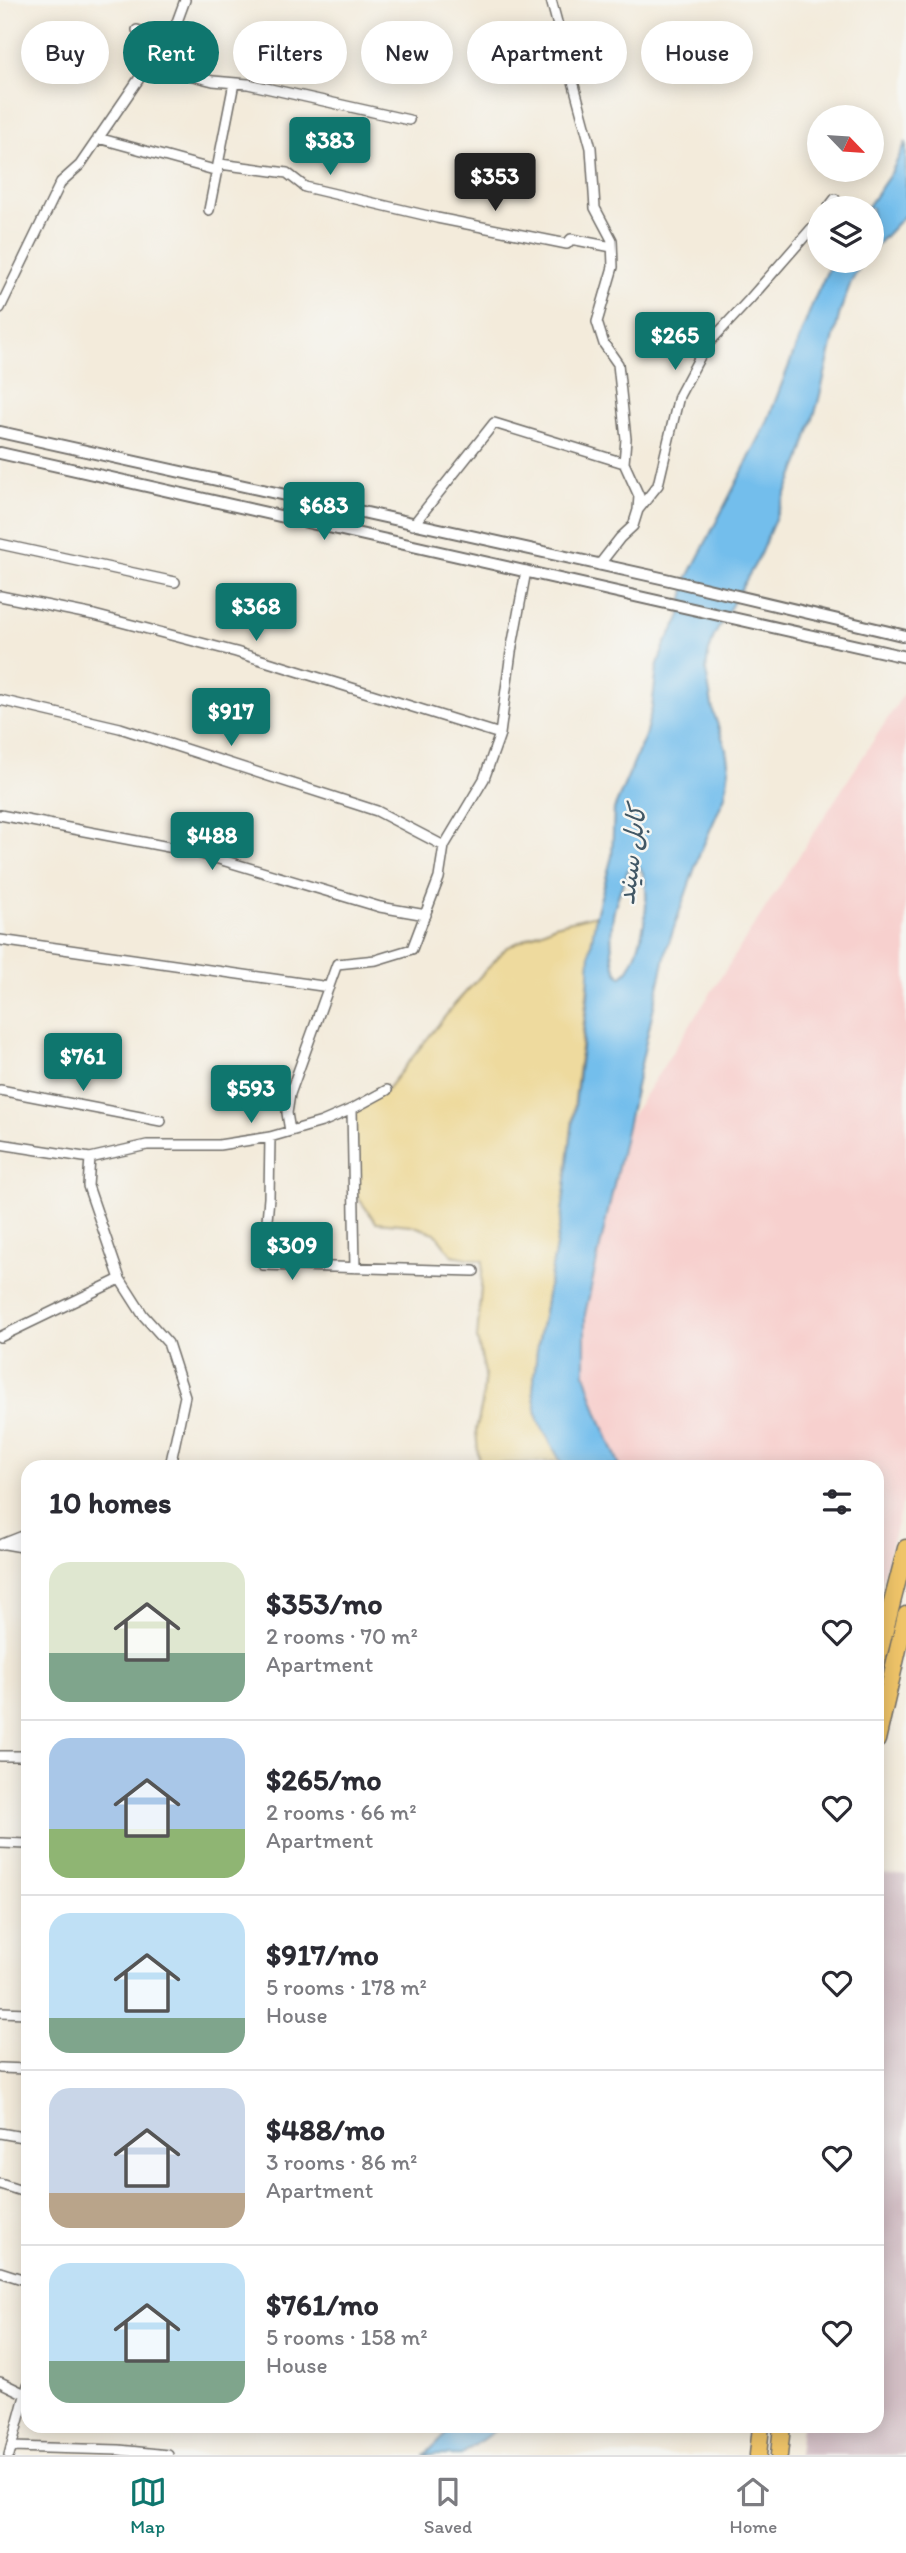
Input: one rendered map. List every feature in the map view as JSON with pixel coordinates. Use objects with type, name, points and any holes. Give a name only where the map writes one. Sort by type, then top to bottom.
[{"type":"highway","points":[[884,1634],[906,1548]]},
{"type":"highway","points":[[884,1711],[906,1615]]},
{"type":"highway","points":[[758,2455],[760,2433]]},
{"type":"highway","points":[[779,2455],[781,2433]]},
{"type":"street","points":[[178,21],[185,0]]},
{"type":"street","points":[[551,0],[591,148],[595,208],[612,240],[613,267],[597,322],[604,344],[618,365],[626,439],[624,463],[639,496],[633,526],[599,565]]},
{"type":"street","points":[[0,308],[61,182],[80,165],[135,84]]},
{"type":"street","points":[[209,210],[234,84]]},
{"type":"street","points":[[239,84],[409,120]]},
{"type":"street","points":[[98,138],[219,168],[287,173],[305,187],[437,218],[567,244],[571,239],[612,247]]},
{"type":"street","points":[[638,510],[658,485],[679,396],[705,346],[807,233]]},
{"type":"street","points":[[412,524],[494,422],[624,463]]},
{"type":"street","points":[[0,432],[661,578],[906,636]]},
{"type":"street","points":[[0,453],[906,657]]},
{"type":"street","points":[[318,524],[322,504]]},
{"type":"street","points":[[0,544],[175,582]]},
{"type":"street","points":[[290,1131],[287,1113],[290,1094],[337,964],[376,960],[411,949],[439,878],[444,846],[484,779],[500,734],[526,571]]},
{"type":"street","points":[[0,596],[94,615],[236,652],[500,734]]},
{"type":"street","points":[[0,700],[120,728],[377,811],[444,846]]},
{"type":"street","points":[[0,815],[195,852],[380,907],[426,915]]},
{"type":"street","points":[[0,940],[329,987]]},
{"type":"street","points":[[0,1090],[161,1121]]},
{"type":"street","points":[[0,1144],[90,1158],[147,1145],[219,1145],[290,1131],[352,1110],[387,1090]]},
{"type":"street","points":[[352,1110],[355,1268]]},
{"type":"street","points":[[270,1137],[269,1198],[263,1265],[474,1271]]},
{"type":"street","points":[[90,1158],[88,1186],[120,1279],[143,1315],[168,1343],[185,1396],[171,1460]]},
{"type":"street","points":[[0,1337],[120,1279]]},
{"type":"street","points":[[2,1545],[21,1537]]},
{"type":"street","points":[[2,1545],[21,1547]]},
{"type":"street","points":[[0,1756],[21,1756]]},
{"type":"street","points":[[0,1843],[21,1844]]},
{"type":"street","points":[[0,2012],[21,2013]]},
{"type":"street","points":[[0,2068],[21,2068]]},
{"type":"street","points":[[0,2133],[21,2137]]},
{"type":"street","points":[[0,2184],[21,2191]]},
{"type":"street","points":[[0,2272],[21,2279]]},
{"type":"street","points":[[0,2382],[21,2387]]},
{"type":"street","points":[[21,2411],[10,2451],[119,2450],[168,2455]]},
{"type":"shaded area","points":[[906,690],[906,1490],[884,1572],[884,1460],[617,1460],[598,1414],[585,1373],[585,1314],[630,1118]]},
{"type":"shaded area","points":[[884,1874],[906,1875],[906,2455],[798,2455],[800,2433],[884,2433]]},
{"type":"sand","points":[[596,915],[562,1213],[537,1350],[533,1391],[538,1420],[560,1460],[479,1460],[476,1430],[485,1373],[477,1339],[483,1261],[452,1255],[435,1233],[411,1225],[376,1222],[356,1195],[352,1109],[387,1089],[455,1004],[506,948],[555,925]]},
{"type":"water","points":[[906,142],[906,214],[884,237],[884,196],[875,196],[891,173]]},
{"type":"water","name":"کابل سيند","points":[[826,273],[856,273],[840,312],[818,403],[800,460],[758,559],[714,636],[708,655],[706,671],[713,711],[726,749],[729,769],[725,796],[700,853],[667,948],[585,1314],[585,1373],[598,1414],[617,1460],[560,1460],[538,1420],[533,1391],[537,1350],[562,1213],[588,998],[590,951],[596,915],[612,856],[614,809],[645,736],[657,667],[665,644],[679,620],[687,579],[766,425]],"holes":[[[633,864],[638,865],[646,888],[640,940],[635,956],[621,977],[613,958],[613,918],[617,899]]]},
{"type":"water","points":[[447,2433],[491,2433],[461,2455],[425,2455]]}]
